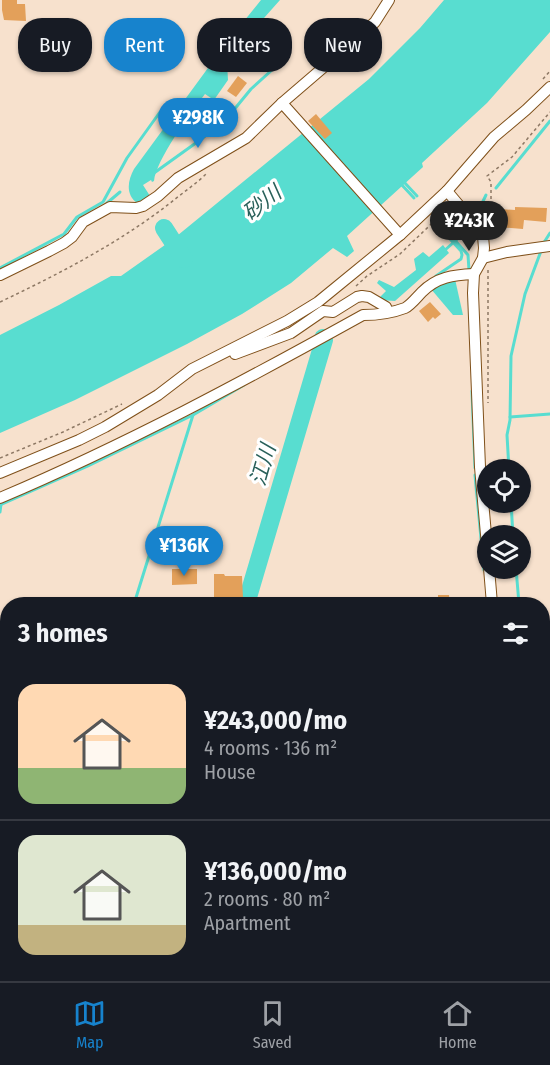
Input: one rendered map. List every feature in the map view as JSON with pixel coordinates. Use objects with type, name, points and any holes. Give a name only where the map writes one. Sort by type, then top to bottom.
[{"type":"street","points":[[0,275],[64,243],[72,237],[83,222],[110,207],[143,206],[178,178],[246,138],[286,107],[375,22],[389,0]]},
{"type":"street","points":[[0,473],[105,427],[158,395],[192,369],[287,321],[318,302],[396,231],[447,191],[494,137],[550,87]]},
{"type":"street","points":[[286,107],[396,231]]},
{"type":"street","points":[[447,191],[481,233],[485,258]]},
{"type":"street","points":[[0,498],[64,471],[190,409],[363,315],[378,315],[407,307],[428,286],[440,278],[470,274],[485,258],[545,247]]},
{"type":"street","points":[[470,274],[473,293],[479,446],[485,525]]},
{"type":"street","points":[[225,353],[233,355],[291,333],[323,312],[333,312],[357,297],[369,297],[386,308],[388,312]]},
{"type":"street","points":[[490,579],[491,597]]},
{"type":"path","points":[[481,233],[491,230],[491,182],[488,176],[512,157],[550,112]]},
{"type":"path","points":[[0,302],[40,283],[139,226],[210,169]]},
{"type":"path","points":[[352,290],[367,276],[400,254],[455,201]]},
{"type":"path","points":[[485,258],[488,405]]},
{"type":"path","points":[[0,458],[63,432],[123,403]]},
{"type":"water","points":[[261,0],[280,0],[264,18],[246,18]]},
{"type":"water","name":"砂川","points":[[444,0],[550,0],[550,32],[487,103],[422,163],[423,167],[347,236],[354,251],[347,257],[333,248],[291,283],[242,314],[75,400],[0,433],[0,335],[111,276],[121,276],[172,240],[376,72],[382,72],[382,66]]},
{"type":"water","points":[[205,72],[228,72],[228,80],[214,100],[205,94],[191,112],[167,149],[154,181],[151,180],[143,185],[150,196],[137,203],[129,191],[130,178],[134,169]]},
{"type":"water","points":[[443,245],[449,253],[395,301],[380,300],[386,291],[377,283],[379,280],[394,287],[416,270],[414,259],[423,252],[429,257]]},
{"type":"water","points":[[455,279],[463,315],[453,315],[431,289]]},
{"type":"building","points":[[2,0],[17,0],[17,4],[25,4],[26,18],[18,18],[18,21],[4,20]]},
{"type":"building","points":[[238,76],[247,83],[236,97],[227,91]]},
{"type":"building","points":[[208,99],[214,104],[204,116],[197,112]]},
{"type":"building","points":[[316,114],[332,133],[325,139],[308,121]]},
{"type":"building","points":[[515,207],[547,208],[546,222],[524,220],[523,229],[499,227],[499,209],[515,210]]},
{"type":"building","points":[[430,302],[441,314],[428,322],[419,311]]},
{"type":"building","points":[[172,569],[197,569],[197,584],[172,585]]},
{"type":"building","points":[[214,574],[242,576],[243,597],[214,597]]},
{"type":"waterway","points":[[154,173],[228,117],[251,89],[270,72]]},
{"type":"waterway","points":[[0,268],[64,234],[77,217],[103,202],[127,158],[160,112]]},
{"type":"waterway","points":[[496,188],[550,121]]},
{"type":"waterway","points":[[404,182],[417,196]]},
{"type":"waterway","points":[[401,184],[414,198]]},
{"type":"waterway","points":[[107,203],[120,192]]},
{"type":"waterway","points":[[475,218],[486,195]]},
{"type":"waterway","points":[[445,250],[472,224]]},
{"type":"waterway","points":[[442,226],[468,255],[469,270]]},
{"type":"waterway","points":[[164,228],[184,259]]},
{"type":"waterway","points":[[436,276],[461,259],[462,255],[440,228]]},
{"type":"waterway","points":[[543,244],[550,233]]},
{"type":"waterway","points":[[508,459],[507,435],[510,420],[511,356],[525,294],[541,251]]},
{"type":"waterway","name":"江川","points":[[248,597],[323,338]]},
{"type":"waterway","points":[[136,597],[193,415],[244,385]]},
{"type":"waterway","points":[[472,391],[475,468]]},
{"type":"waterway","points":[[510,417],[550,414]]},
{"type":"waterway","points":[[0,505],[88,466],[193,415]]},
{"type":"waterway","points":[[475,475],[480,525]]},
{"type":"waterway","points":[[0,512],[1,504]]},
{"type":"waterway","points":[[512,513],[512,525]]},
{"type":"waterway","points":[[517,579],[518,597]]}]
